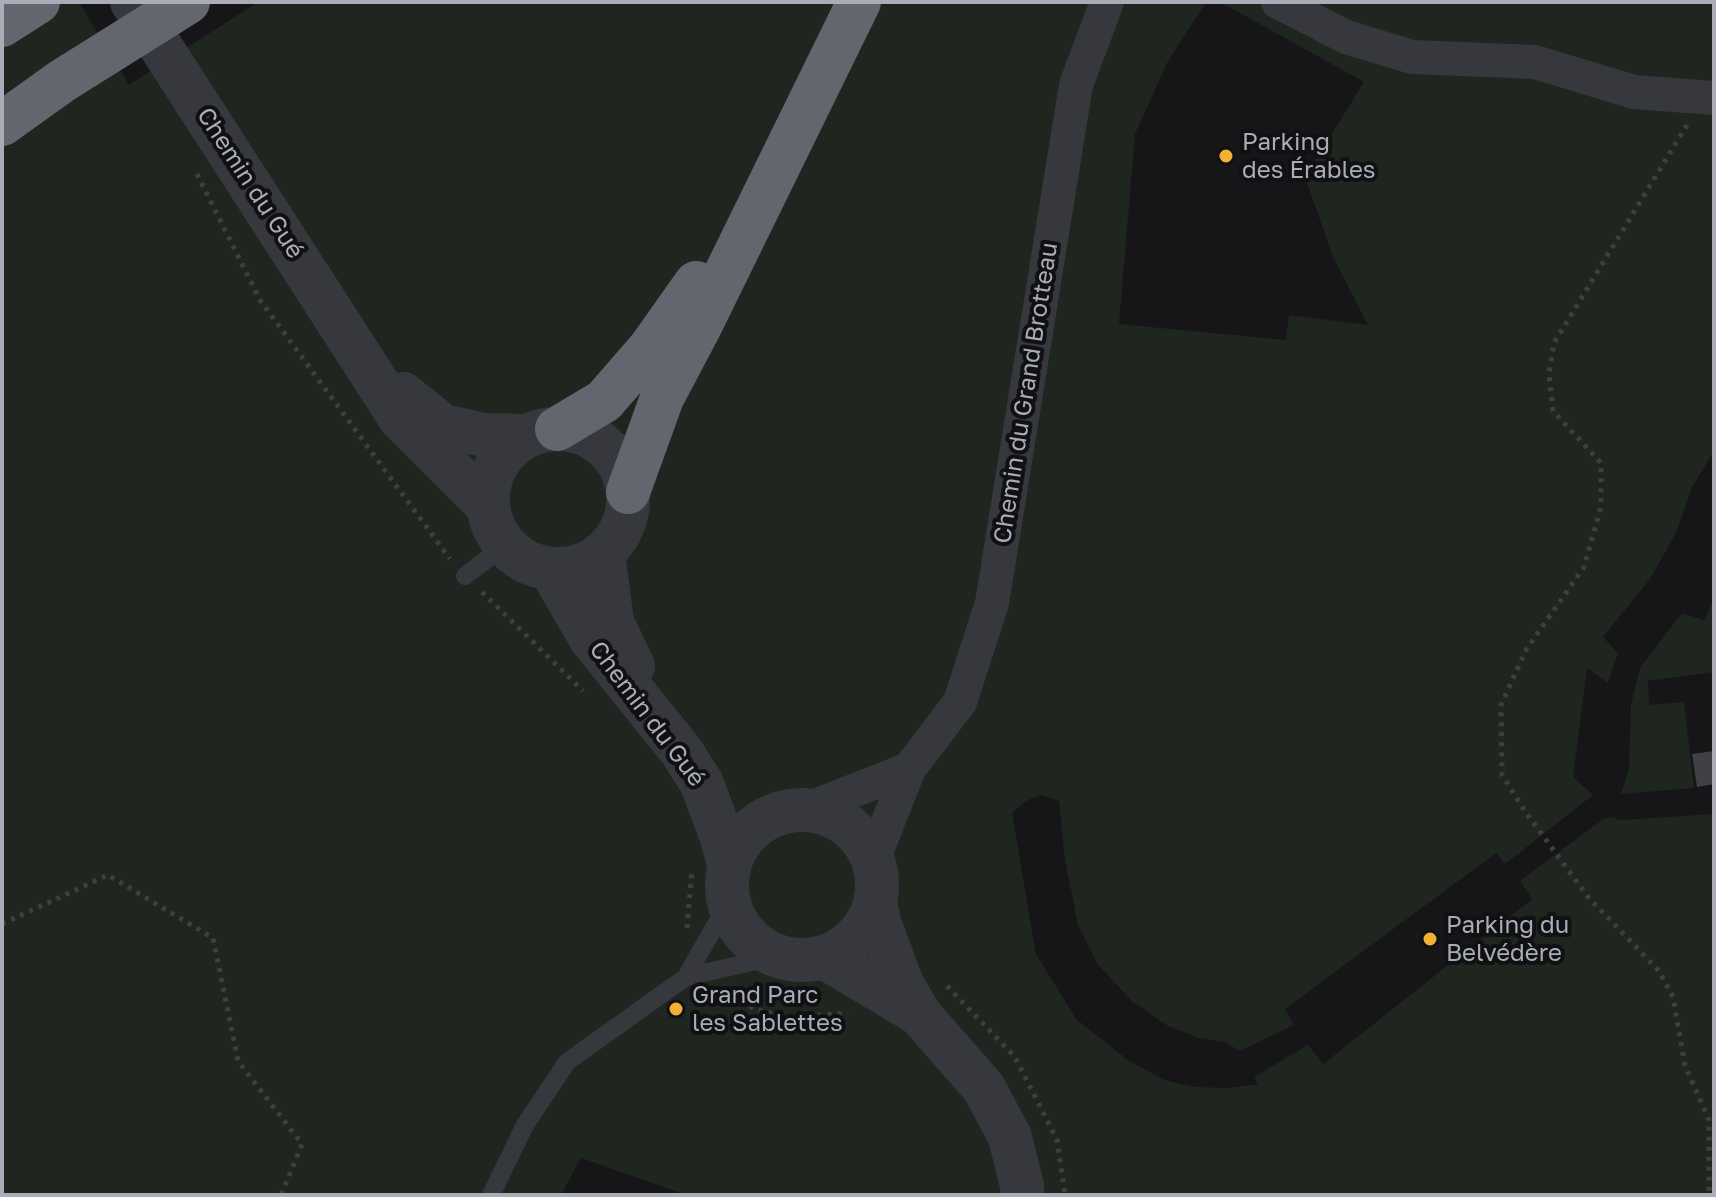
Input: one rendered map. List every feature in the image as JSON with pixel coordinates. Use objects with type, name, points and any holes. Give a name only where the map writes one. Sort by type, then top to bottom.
[{"type":"highway","points":[[2,124],[62,81],[188,2]]},
{"type":"highway","points":[[543,432],[604,401],[650,348],[690,294],[746,191],[837,2]]},
{"type":"highway","points":[[628,492],[662,398],[859,2]]},
{"type":"street","name":"Chemin du Gué","points":[[132,2],[400,418],[487,505]]},
{"type":"street","name":"Chemin du Grand Brotteau","points":[[873,860],[909,769],[960,702],[992,603],[1076,85],[1107,2]]},
{"type":"street","points":[[1278,2],[1346,37],[1412,57],[1535,62],[1634,92],[1709,98]]},
{"type":"street","name":"Chemin du Gué","points":[[366,365],[443,426],[484,435],[543,432]]},
{"type":"street","points":[[576,431],[605,447],[617,461],[628,492],[626,516],[620,533],[603,554],[576,567],[551,570],[520,559],[504,546],[493,529],[487,505],[489,480],[496,464],[508,449],[543,432],[576,431]]},
{"type":"street","name":"Chemin du Gué","points":[[603,554],[612,622],[630,662],[720,785],[747,799],[796,810]]},
{"type":"street","name":"Chemin du Gué","points":[[551,570],[591,639],[682,752],[702,784],[721,835],[728,883]]},
{"type":"street","points":[[796,810],[828,814],[848,825],[863,840],[873,860],[877,881],[875,903],[868,921],[842,949],[824,957],[793,959],[778,956],[755,944],[738,926],[728,883],[737,846],[749,830],[766,819],[909,769]]},
{"type":"street","points":[[875,903],[902,984],[920,1015],[984,1088],[1010,1137],[1022,1195]]},
{"type":"street","points":[[824,957],[920,1015]]},
{"type":"lane","points":[[465,576],[504,546]]},
{"type":"lane","points":[[686,977],[728,883]]},
{"type":"lane","points":[[491,1195],[525,1125],[567,1062],[686,977],[778,956]]},
{"type":"path","points":[[1709,98],[1554,343],[1549,374],[1553,411],[1601,463],[1601,507],[1584,567],[1526,650],[1501,705],[1502,775],[1588,897],[1659,971],[1673,997],[1685,1065],[1709,1120],[1709,1195]]},
{"type":"path","points":[[2,924],[108,875],[213,938],[238,1061],[302,1144],[281,1195]]},
{"type":"shaded area","points":[[2,2],[79,2],[129,85],[258,2],[1206,2],[1167,63],[1135,134],[1119,324],[1286,340],[1289,315],[1368,325],[1333,257],[1305,177],[1364,82],[1220,2],[1714,2],[1714,451],[1692,487],[1676,533],[1650,579],[1603,637],[1618,653],[1608,683],[1587,668],[1573,777],[1593,795],[1505,864],[1496,853],[1285,1009],[1294,1025],[1240,1051],[1224,1042],[1199,1038],[1168,1026],[1133,1002],[1098,965],[1078,925],[1065,860],[1059,801],[1040,795],[1026,801],[1012,813],[1036,954],[1076,1019],[1128,1060],[1164,1080],[1195,1087],[1229,1088],[1258,1084],[1254,1077],[1308,1045],[1323,1064],[1532,899],[1520,881],[1602,820],[1610,817],[1621,820],[1714,814],[1714,1195],[686,1195],[581,1158],[561,1195],[2,1195]]},
{"type":"shaded area","points":[[1714,598],[1714,672],[1648,681],[1649,705],[1684,702],[1694,788],[1621,794],[1629,768],[1631,705],[1640,668],[1682,613],[1704,620]]},
{"type":"building","points":[[1714,751],[1714,784],[1697,787],[1692,754]]},
{"type":"place","name":"Parking des Érables","points":[[1226,156]]},
{"type":"place","name":"Parking du Belvédère","points":[[1430,939]]},
{"type":"place","name":"Grand Parc les Sablettes","points":[[676,1009]]}]
